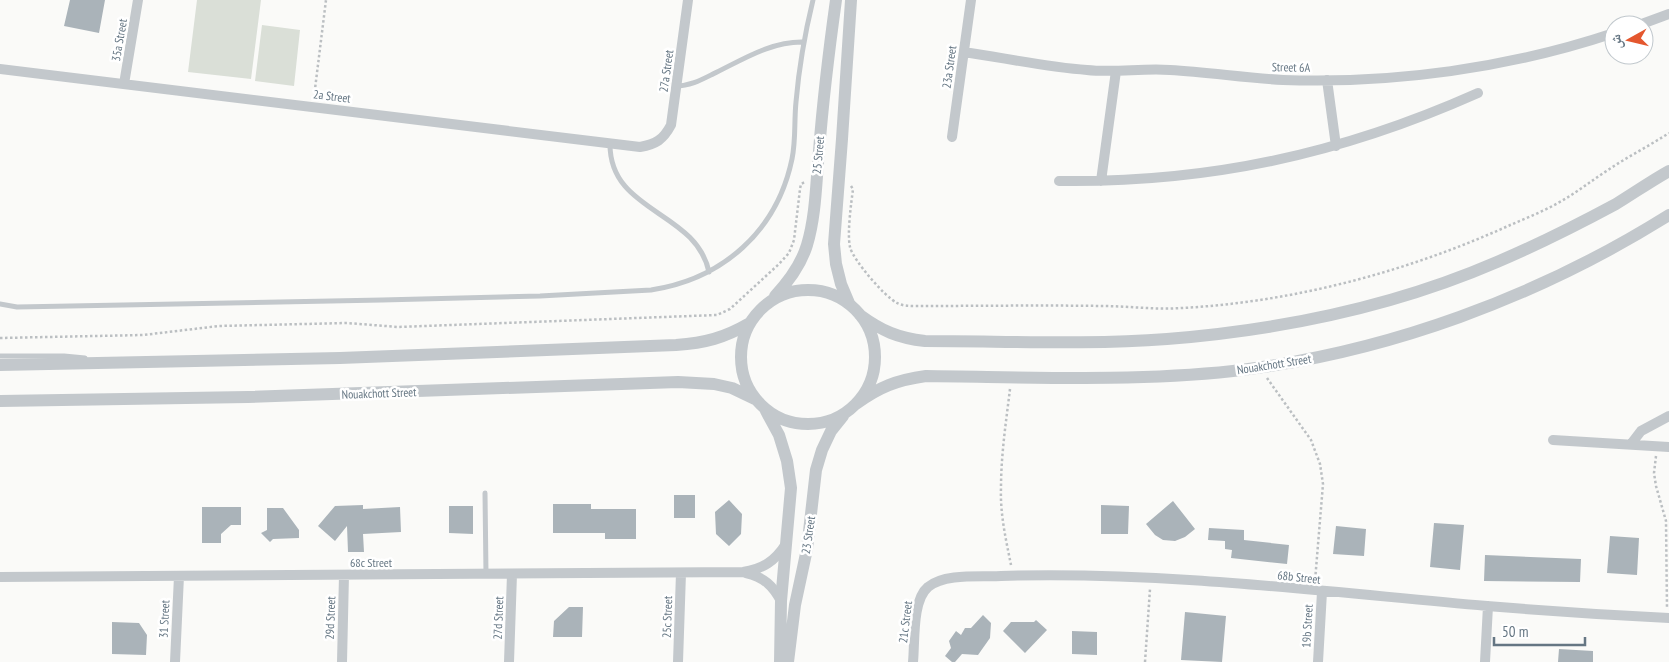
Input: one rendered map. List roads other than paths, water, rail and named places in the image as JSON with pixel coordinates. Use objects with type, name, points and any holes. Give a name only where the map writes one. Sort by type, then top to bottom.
[{"type":"street","name":"35a Street","points":[[124,84],[138,0]]},
{"type":"street","name":"27a Street","points":[[660,142],[671,126],[688,0]]},
{"type":"street","name":"25 Street","points":[[772,300],[787,284],[798,265],[811,224],[823,101],[836,0]]},
{"type":"street","name":"25 Street","points":[[849,303],[839,278],[834,244],[844,121],[850,0]]},
{"type":"street","name":"23a Street","points":[[952,136],[971,0]]},
{"type":"street","points":[[1654,20],[1669,14]]},
{"type":"street","name":"Street 6A","points":[[964,52],[1074,69],[1116,71],[1171,70],[1263,79],[1327,80],[1403,76],[1466,68],[1531,56],[1604,36]]},
{"type":"street","name":"2a Street","points":[[0,69],[640,147],[660,142]]},
{"type":"street","points":[[1101,181],[1116,71]]},
{"type":"street","points":[[1327,80],[1336,146]]},
{"type":"street","points":[[1059,181],[1147,179],[1205,173],[1268,162],[1336,146],[1409,123],[1478,94]]},
{"type":"street","points":[[860,315],[869,329],[874,344],[875,360],[866,392],[844,414],[829,422],[813,425],[796,424],[766,411],[755,399],[747,385],[742,370],[743,338],[750,323],[760,310],[772,300],[787,293],[803,290],[835,295],[849,303],[874,326],[890,334],[925,341],[1098,341],[1166,339],[1233,332],[1300,322],[1422,290],[1495,263],[1557,235],[1617,203],[1669,171]]},
{"type":"street","name":"Nouakchott Street","points":[[856,404],[888,384],[926,376],[1163,376],[1234,370],[1304,360],[1373,344],[1441,324],[1508,298],[1572,269],[1635,236],[1669,215]]},
{"type":"street","points":[[0,365],[434,355],[676,345],[715,340],[733,333],[750,323]]},
{"type":"street","name":"Nouakchott Street","points":[[0,401],[248,397],[678,382],[714,384],[732,388],[755,399]]},
{"type":"street","name":"23 Street","points":[[766,411],[779,435],[787,461],[790,488],[781,601],[780,662]]},
{"type":"street","name":"23 Street","points":[[788,662],[796,605],[807,549],[816,470],[822,450],[844,414]]},
{"type":"street","points":[[1631,444],[1641,431],[1669,416]]},
{"type":"street","points":[[1553,440],[1669,447]]},
{"type":"street","name":"68c Street","points":[[0,577],[743,572],[756,570],[769,564],[786,543]]},
{"type":"street","name":"68c Street","points":[[743,572],[755,575],[766,581],[775,590],[781,601]]},
{"type":"street","name":"25c Street","points":[[678,662],[682,573]]},
{"type":"street","name":"27d Street","points":[[509,662],[512,574]]},
{"type":"street","name":"29d Street","points":[[342,662],[344,575]]},
{"type":"street","name":"68b Street","points":[[927,587],[946,579],[1044,575],[1150,577],[1229,582],[1488,606],[1668,618]]},
{"type":"street","name":"31 Street","points":[[175,662],[178,576]]},
{"type":"street","name":"21c Street","points":[[913,662],[918,604],[927,587]]},
{"type":"street","name":"19b Street","points":[[1318,591],[1318,662]]},
{"type":"street","points":[[1485,662],[1488,606]]},
{"type":"lane","points":[[0,304],[17,306],[122,305],[560,295],[666,288],[696,279],[734,256],[755,235],[772,211],[782,192],[792,156],[796,102],[804,42],[813,0]]},
{"type":"lane","points":[[676,86],[695,83],[773,46],[788,42],[804,42]]},
{"type":"lane","points":[[610,143],[613,166],[624,187],[689,236],[700,249],[708,264],[709,272]]},
{"type":"lane","points":[[0,356],[71,356],[86,358],[99,364]]},
{"type":"lane","points":[[485,493],[486,574]]}]
